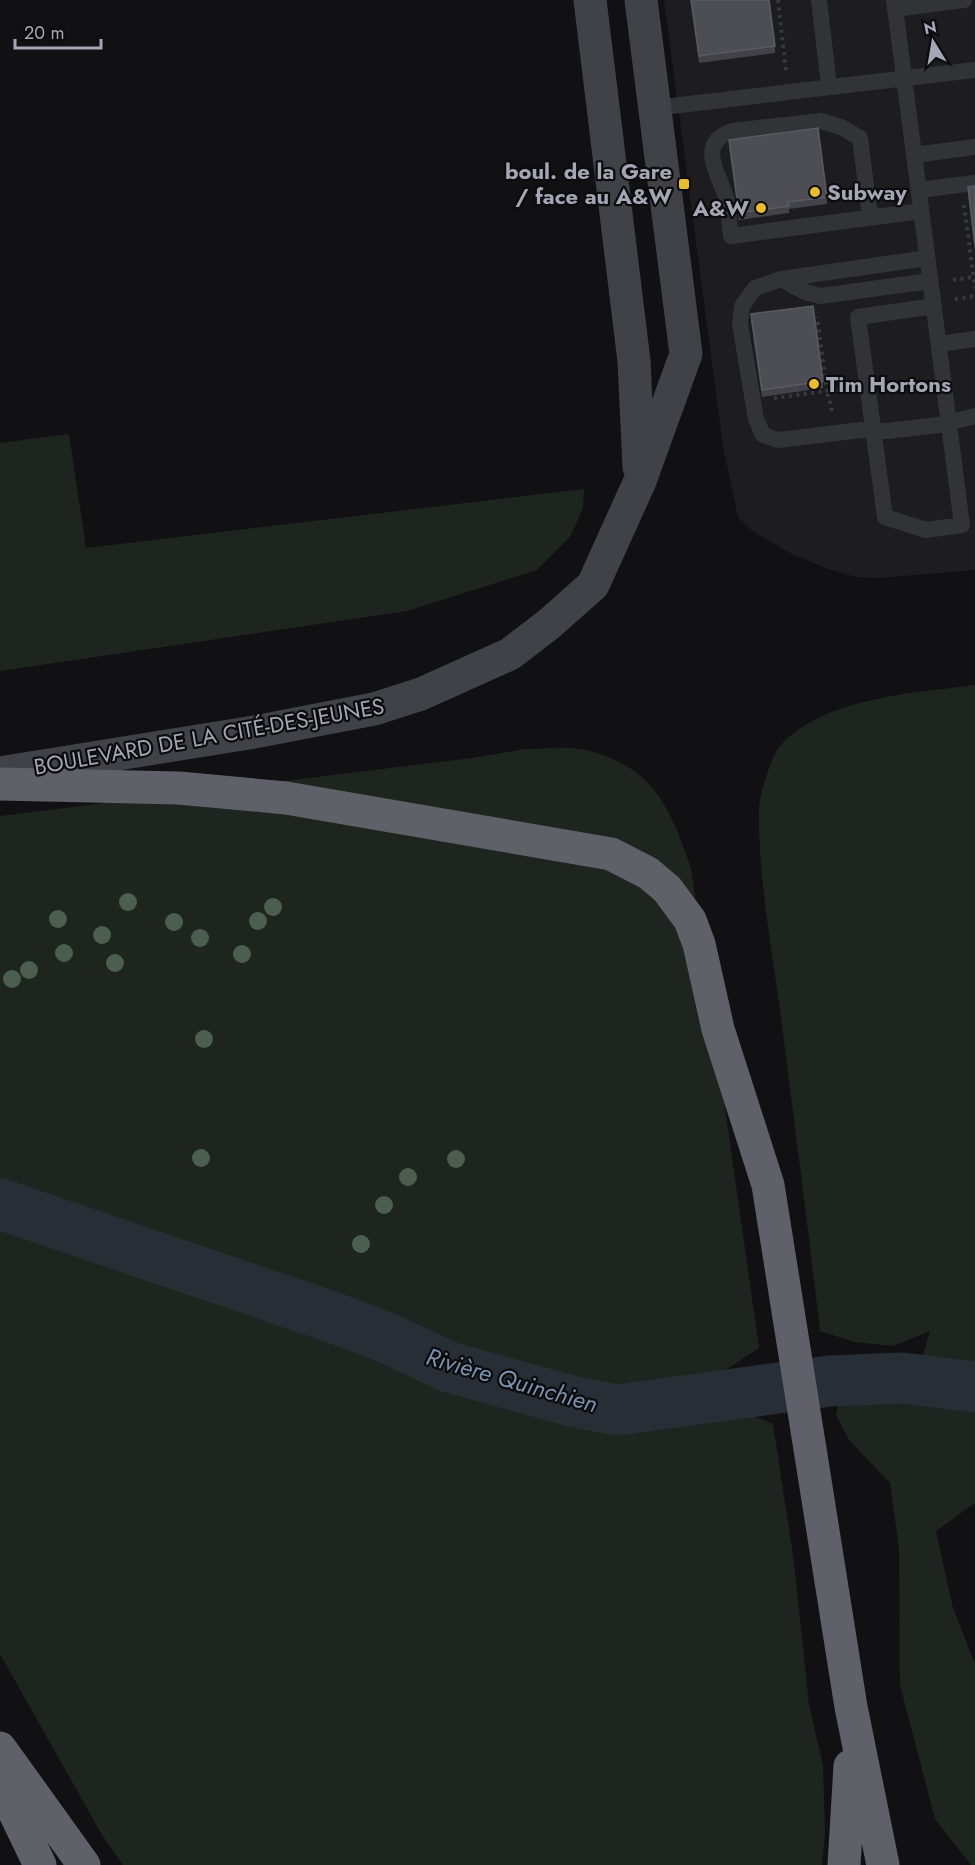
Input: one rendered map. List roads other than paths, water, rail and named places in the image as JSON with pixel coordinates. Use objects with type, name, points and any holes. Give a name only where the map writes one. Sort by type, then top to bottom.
[{"type":"highway","points":[[5,780],[179,788],[286,798],[578,847],[611,855],[648,873],[667,889],[690,920],[699,944],[718,1029],[768,1185],[803,1420],[851,1707],[883,1865]]},
{"type":"highway","points":[[844,1865],[851,1758],[851,1707]]},
{"type":"highway","points":[[0,1748],[84,1865]]},
{"type":"highway","points":[[0,1782],[40,1865]]},
{"type":"main road","points":[[590,0],[634,361],[640,481]]},
{"type":"main road","name":"BOULEVARD DE LA CITÉ-DES-JEUNES","points":[[5,780],[374,709],[421,694],[510,654],[549,624],[593,585],[640,481],[686,354],[641,0]]},
{"type":"lane","points":[[819,0],[829,86]]},
{"type":"lane","points":[[942,303],[858,317],[885,517],[926,530],[962,525],[939,344],[942,303],[930,281],[894,4],[964,0]]},
{"type":"lane","points":[[655,108],[975,70]]},
{"type":"lane","points":[[870,217],[860,138],[841,127],[820,121],[725,134],[714,145],[712,165],[726,197],[731,236],[921,211]]},
{"type":"lane","points":[[914,155],[975,147]]},
{"type":"lane","points":[[919,190],[969,189]]},
{"type":"lane","points":[[927,258],[781,279],[761,285],[748,296],[742,306],[740,324],[756,419],[763,435],[778,440],[949,422],[975,416]]},
{"type":"lane","points":[[781,279],[805,292],[820,296],[930,281]]},
{"type":"lane","points":[[939,344],[975,339]]},
{"type":"waterway","name":"Rivière Quinchien","points":[[0,1204],[332,1317],[385,1337],[449,1367],[575,1402],[617,1410],[830,1381],[902,1378],[975,1387]]},
{"type":"place","name":"boul. de la Gare / face au A&W","points":[[684,184]]},
{"type":"place","name":"Subway","points":[[815,192]]},
{"type":"place","name":"A&W","points":[[761,208]]},
{"type":"place","name":"Tim Hortons","points":[[814,384]]}]
